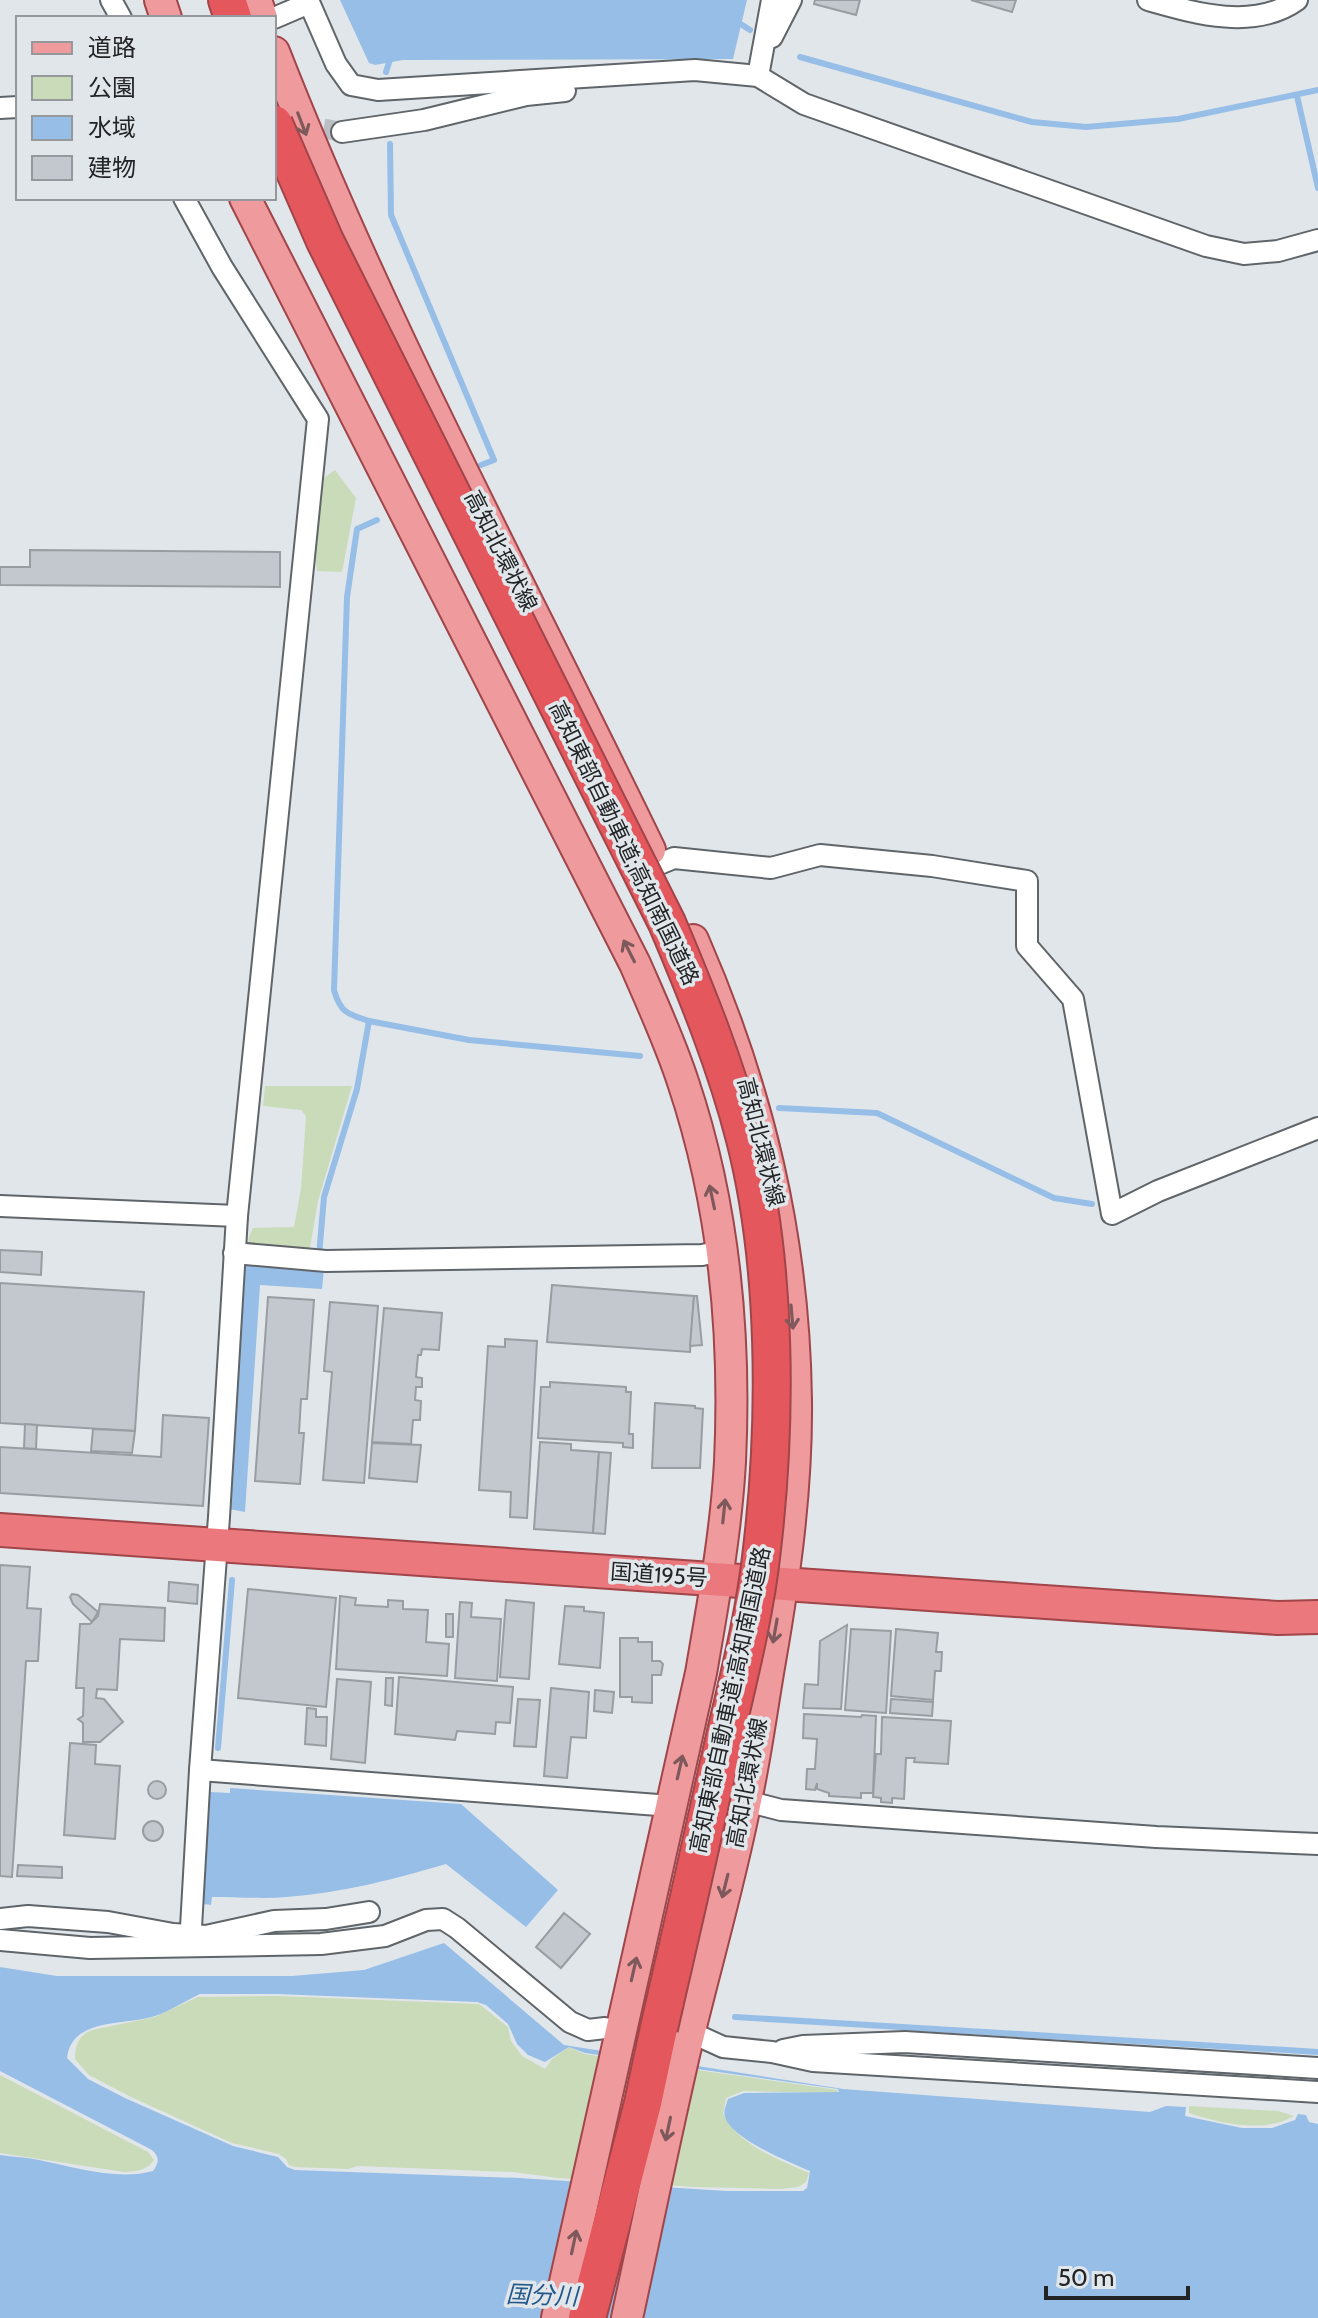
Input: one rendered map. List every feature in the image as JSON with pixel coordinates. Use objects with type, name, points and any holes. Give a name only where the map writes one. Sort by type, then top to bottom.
[{"type":"highway","name":"高知東部自動車道;高知南国道路","points":[[276,129],[325,241],[667,923],[727,1073],[746,1142],[759,1215],[769,1309],[771,1394],[769,1471],[762,1550],[678,2038],[599,2318]]},
{"type":"highway","name":"国道195号","points":[[0,1530],[1278,1618],[1318,1617]]},
{"type":"highway","points":[[587,2318],[643,2103],[678,2038]]},
{"type":"main road","name":"高知北環状線","points":[[276,57],[307,137],[425,396],[657,865],[717,995],[759,1122],[782,1232],[790,1291],[796,1401],[784,1584],[746,1801],[678,2038],[627,2318]]},
{"type":"main road","points":[[246,200],[635,964],[683,1083],[698,1136],[722,1251],[731,1349],[731,1407],[729,1464],[717,1579],[701,1673],[557,2318]]},
{"type":"street","points":[[758,76],[772,0]]},
{"type":"street","points":[[763,55],[791,0]]},
{"type":"street","points":[[1148,0],[1208,15],[1255,17],[1287,7],[1297,0]]},
{"type":"street","points":[[276,17],[308,2],[336,64],[351,85],[378,90],[695,70],[758,76],[804,104],[1206,246],[1244,254],[1278,251],[1318,240]]},
{"type":"street","points":[[342,132],[424,120],[526,95],[632,84],[695,70]]},
{"type":"street","points":[[185,200],[222,267],[318,419],[237,1216],[190,1940]]},
{"type":"street","points":[[318,419],[331,415],[347,397]]},
{"type":"street","points":[[657,865],[674,858],[771,868],[820,855],[932,866],[1027,881],[1027,946],[1073,999],[1112,1214],[1158,1191],[1318,1128]]},
{"type":"street","points":[[0,1206],[237,1216]]},
{"type":"street","points":[[234,1253],[318,1260],[702,1255],[722,1251]]},
{"type":"street","points":[[200,1770],[671,1806]]},
{"type":"street","points":[[746,1801],[781,1810],[1156,1837],[1318,1844]]},
{"type":"street","points":[[0,1919],[28,1916],[108,1922],[190,1940],[274,1921],[326,1919],[369,1912]]},
{"type":"street","points":[[0,1940],[90,1948],[190,1940],[306,1945],[385,1936],[426,1920],[443,1919],[570,2022],[588,2030],[605,2028],[620,2032]]},
{"type":"street","points":[[678,2038],[813,2061],[1318,2092]]},
{"type":"street","points":[[772,2052],[803,2046],[905,2042],[1318,2068]]},
{"type":"green space","points":[[335,470],[356,498],[342,572],[317,571],[313,542],[324,478]]},
{"type":"green space","points":[[265,1086],[352,1086],[318,1201],[309,1253],[248,1247],[253,1228],[294,1227],[301,1189],[306,1116],[301,1110],[263,1106]]},
{"type":"green space","points":[[277,1996],[479,2004],[508,2027],[511,2041],[522,2056],[545,2069],[552,2059],[569,2047],[584,2054],[838,2090],[837,2093],[743,2091],[726,2098],[723,2114],[739,2135],[772,2157],[809,2173],[806,2182],[798,2187],[781,2189],[694,2187],[513,2172],[358,2166],[348,2169],[295,2167],[279,2154],[232,2143],[131,2097],[89,2075],[75,2059],[79,2041],[92,2030],[155,2017],[198,1997]]},
{"type":"green space","points":[[0,2075],[148,2152],[154,2160],[137,2171],[124,2172],[0,2153]]},
{"type":"green space","points":[[1189,2106],[1278,2111],[1294,2116],[1270,2124],[1243,2125],[1189,2113]]},
{"type":"water","points":[[340,0],[747,0],[733,59],[403,60],[375,65],[369,63]]},
{"type":"water","points":[[249,1260],[324,1268],[322,1289],[260,1285],[245,1512],[229,1509],[243,1269]]},
{"type":"water","points":[[230,1788],[461,1804],[558,1890],[526,1927],[446,1864],[327,1892],[278,1898],[212,1897],[211,1905],[203,1904],[210,1792],[230,1793]]},
{"type":"water","name":"国分川","points":[[444,1943],[564,2045],[843,2089],[1150,2112],[1166,2106],[1186,2107],[1185,2116],[1242,2128],[1272,2128],[1295,2120],[1298,2114],[1306,2115],[1309,2122],[1318,2124],[1318,2318],[0,2318],[0,2155],[125,2174],[153,2171],[158,2160],[152,2150],[0,2071],[0,1967],[57,1976],[292,1976],[364,1970]],"holes":[[[200,1994],[477,2002],[486,2005],[508,2024],[517,2044],[528,2055],[545,2062],[569,2047],[585,2053],[838,2089],[839,2092],[744,2093],[728,2099],[725,2117],[738,2133],[762,2149],[810,2171],[807,2188],[803,2191],[727,2191],[519,2178],[295,2170],[287,2167],[278,2157],[233,2146],[125,2098],[88,2079],[67,2058],[71,2045],[89,2029],[155,2016]]]},
{"type":"building","points":[[815,0],[860,0],[856,15],[814,4]]},
{"type":"building","points":[[971,0],[1016,0],[1012,12]]},
{"type":"building","points":[[30,550],[280,552],[280,587],[0,585],[0,567],[30,567]]},
{"type":"building","points":[[0,1250],[42,1252],[41,1275],[0,1272]]},
{"type":"building","points":[[0,1283],[144,1292],[135,1431],[0,1423]]},
{"type":"building","points":[[552,1285],[694,1296],[690,1352],[547,1342]]},
{"type":"building","points":[[694,1296],[697,1296],[702,1345],[690,1346]]},
{"type":"building","points":[[268,1297],[314,1300],[307,1399],[301,1399],[299,1433],[304,1433],[300,1484],[255,1481]]},
{"type":"building","points":[[330,1302],[378,1306],[364,1483],[323,1480],[332,1372],[324,1371]]},
{"type":"building","points":[[384,1308],[442,1313],[439,1350],[422,1349],[421,1355],[418,1355],[416,1377],[422,1378],[422,1387],[416,1387],[415,1400],[421,1401],[420,1420],[413,1420],[411,1444],[372,1442]]},
{"type":"building","points":[[505,1339],[537,1341],[527,1518],[510,1517],[511,1492],[479,1490],[488,1346],[505,1347]]},
{"type":"building","points":[[550,1382],[626,1387],[626,1392],[631,1392],[629,1434],[633,1434],[633,1448],[623,1447],[623,1443],[538,1438],[541,1387],[550,1387]]},
{"type":"building","points":[[655,1403],[703,1409],[700,1468],[652,1468]]},
{"type":"building","points":[[163,1415],[209,1418],[203,1506],[0,1493],[0,1447],[161,1457]]},
{"type":"building","points":[[25,1424],[37,1425],[36,1449],[24,1448]]},
{"type":"building","points":[[93,1429],[135,1431],[132,1453],[91,1451]]},
{"type":"building","points":[[540,1442],[571,1444],[571,1450],[599,1452],[593,1533],[534,1529]]},
{"type":"building","points":[[372,1443],[421,1445],[417,1482],[369,1478]]},
{"type":"building","points":[[599,1452],[611,1453],[605,1534],[593,1533]]},
{"type":"building","points":[[0,1565],[30,1567],[27,1608],[41,1609],[38,1661],[26,1661],[12,1877],[0,1876]]},
{"type":"building","points":[[169,1582],[198,1585],[197,1604],[168,1601]]},
{"type":"building","points":[[248,1589],[336,1598],[326,1707],[238,1698]]},
{"type":"building","points":[[72,1594],[78,1595],[98,1612],[92,1622],[73,1604]]},
{"type":"building","points":[[340,1596],[356,1598],[355,1605],[388,1607],[388,1600],[403,1601],[403,1609],[428,1610],[426,1642],[449,1644],[447,1676],[336,1669]]},
{"type":"building","points":[[506,1600],[534,1603],[529,1679],[500,1677]]},
{"type":"building","points":[[460,1602],[472,1603],[471,1617],[501,1619],[497,1681],[455,1678]]},
{"type":"building","points":[[100,1604],[165,1608],[164,1641],[120,1639],[117,1690],[97,1689],[96,1698],[104,1699],[123,1722],[100,1742],[83,1742],[83,1723],[78,1719],[83,1716],[84,1688],[76,1688],[80,1624],[90,1624],[98,1616]]},
{"type":"building","points":[[565,1606],[604,1613],[600,1668],[559,1664]]},
{"type":"building","points":[[446,1614],[453,1614],[453,1637],[446,1637]]},
{"type":"building","points":[[847,1625],[841,1709],[803,1708],[805,1684],[818,1685],[820,1641]]},
{"type":"building","points":[[851,1629],[891,1631],[886,1713],[845,1710]]},
{"type":"building","points":[[896,1629],[938,1633],[936,1652],[942,1652],[941,1671],[935,1671],[933,1700],[891,1696]]},
{"type":"building","points":[[620,1638],[652,1642],[652,1661],[663,1664],[661,1675],[652,1675],[652,1703],[632,1702],[632,1697],[620,1697]]},
{"type":"building","points":[[399,1677],[513,1687],[510,1723],[496,1722],[495,1734],[457,1731],[455,1740],[395,1734]]},
{"type":"building","points":[[386,1678],[393,1678],[392,1706],[385,1705]]},
{"type":"building","points":[[337,1679],[371,1682],[365,1763],[331,1759]]},
{"type":"building","points":[[551,1688],[589,1692],[586,1738],[571,1737],[567,1778],[544,1776]]},
{"type":"building","points":[[595,1690],[614,1692],[612,1713],[594,1711]]},
{"type":"building","points":[[518,1699],[540,1700],[536,1747],[514,1746]]},
{"type":"building","points":[[891,1699],[933,1702],[932,1716],[890,1713]]},
{"type":"building","points":[[307,1708],[316,1709],[316,1717],[327,1717],[326,1746],[305,1744]]},
{"type":"building","points":[[804,1714],[876,1716],[873,1793],[861,1793],[861,1798],[829,1796],[829,1793],[817,1789],[817,1783],[815,1790],[806,1789],[807,1769],[815,1769],[817,1739],[803,1738]]},
{"type":"building","points":[[882,1717],[951,1721],[948,1764],[914,1762],[915,1758],[906,1758],[904,1799],[892,1798],[892,1803],[873,1797],[876,1754],[881,1754]]},
{"type":"building","points":[[70,1743],[96,1745],[95,1764],[120,1766],[115,1839],[64,1835]]},
{"type":"building","points":[[157,1781],[166,1790],[157,1799],[148,1790]]},
{"type":"building","points":[[149,1821],[157,1821],[163,1831],[157,1841],[149,1841],[143,1835],[143,1827]]},
{"type":"building","points":[[18,1865],[62,1867],[62,1878],[17,1876]]},
{"type":"building","points":[[564,1913],[590,1934],[561,1968],[536,1947]]},
{"type":"waterway","points":[[736,21],[750,30]]},
{"type":"waterway","points":[[386,72],[391,56]]},
{"type":"waterway","points":[[800,57],[1032,122],[1086,127],[1178,119],[1318,90]]},
{"type":"waterway","points":[[1297,96],[1318,188]]},
{"type":"waterway","points":[[390,144],[391,215],[494,460],[481,465]]},
{"type":"waterway","points":[[319,1256],[324,1197],[357,1089],[369,1021],[346,1011],[334,990],[347,597],[357,529],[377,520]]},
{"type":"waterway","points":[[369,1021],[469,1040],[640,1056]]},
{"type":"waterway","points":[[779,1108],[877,1113],[1054,1198],[1092,1204]]},
{"type":"waterway","points":[[218,1748],[232,1580]]},
{"type":"waterway","points":[[735,2017],[1318,2052]]},
{"type":"tunnel","points":[[294,123],[342,132]]}]
